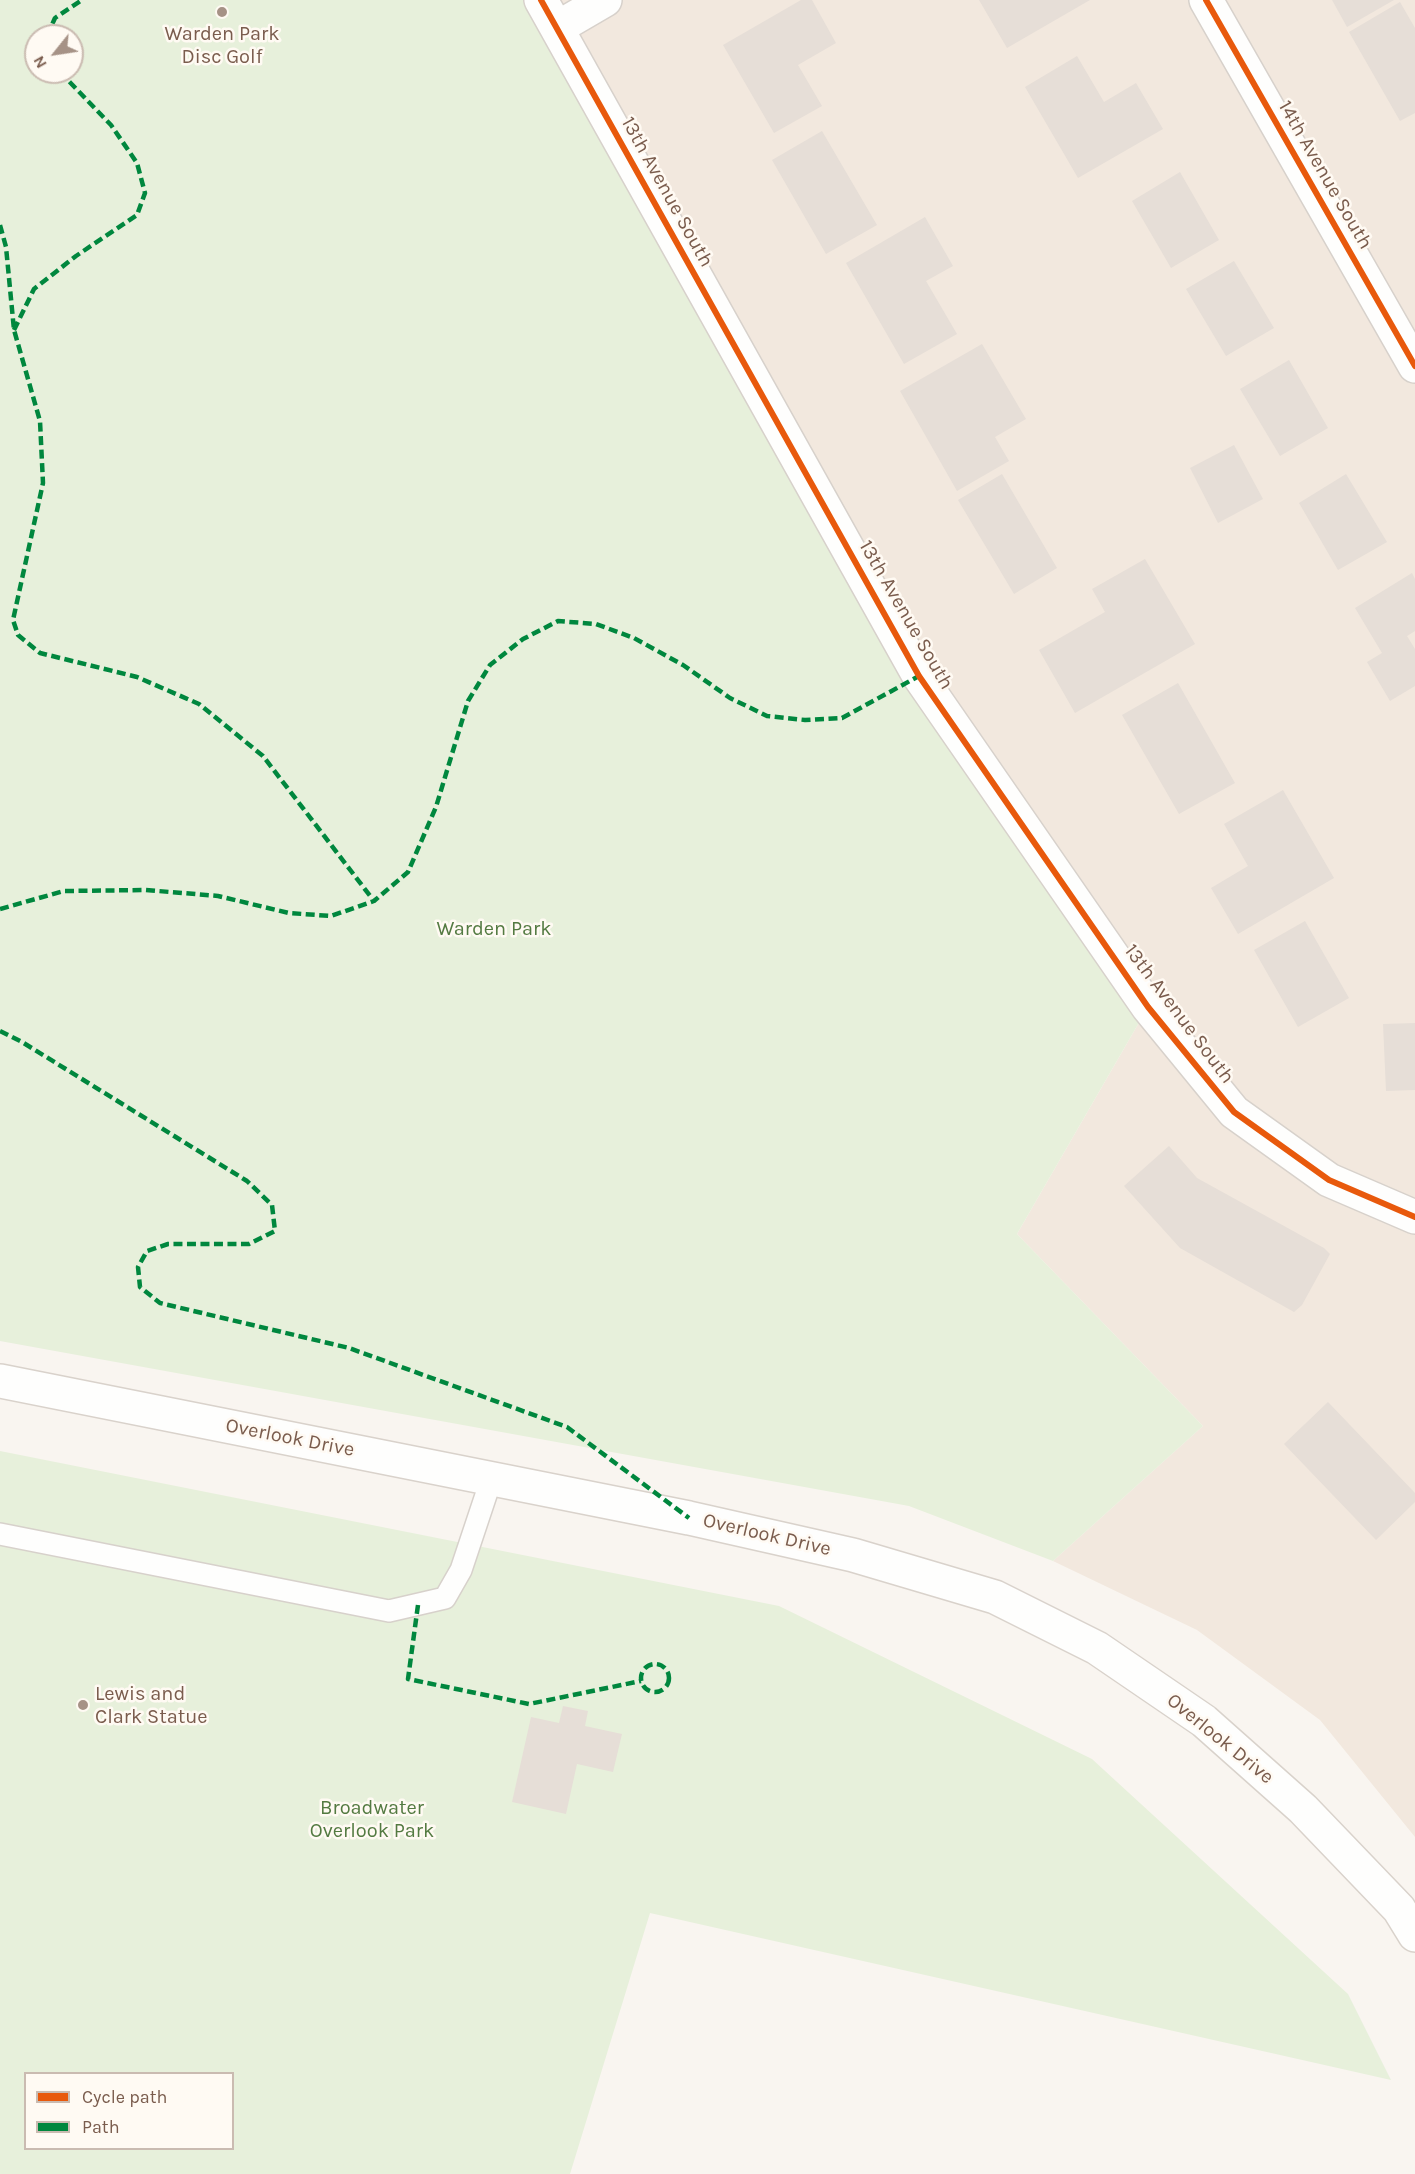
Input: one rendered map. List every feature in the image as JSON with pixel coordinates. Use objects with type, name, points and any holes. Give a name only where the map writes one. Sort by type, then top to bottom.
[{"type":"street","name":"13th Avenue South","points":[[541,0],[919,676],[1149,1007],[1234,1112],[1329,1180],[1415,1217]]},
{"type":"street","points":[[556,28],[605,0]]},
{"type":"street","name":"14th Avenue South","points":[[1206,0],[1415,366]]},
{"type":"street","name":"Overlook Drive","points":[[0,1381],[612,1501],[853,1555],[995,1597],[1097,1648],[1204,1721],[1303,1809],[1399,1909],[1415,1935]]},
{"type":"lane","points":[[0,1534],[389,1611],[445,1598],[461,1570],[492,1477]]},
{"type":"shaded area","points":[[541,0],[1415,0],[1415,1837],[1320,1720],[1197,1630],[1053,1561],[1203,1426],[1017,1234],[1148,1007],[919,676]]},
{"type":"green space","name":"Warden Park","points":[[0,0],[542,0],[919,676],[1148,1007],[1017,1234],[1203,1426],[1053,1561],[909,1506],[0,1341]]},
{"type":"green space","name":"Broadwater Overlook Park","points":[[0,1451],[779,1606],[1092,1759],[1348,1994],[1391,2080],[650,1913],[570,2174],[0,2174]]},
{"type":"building","points":[[801,0],[812,0],[836,43],[798,65],[822,106],[774,133],[723,45]]},
{"type":"building","points":[[979,0],[1090,0],[1007,48]]},
{"type":"building","points":[[1332,0],[1394,0],[1347,27]]},
{"type":"building","points":[[1400,2],[1415,28],[1415,113],[1400,121],[1349,32]]},
{"type":"building","points":[[1077,56],[1104,102],[1136,83],[1163,129],[1078,178],[1025,87]]},
{"type":"building","points":[[822,131],[877,225],[826,254],[772,160]]},
{"type":"building","points":[[1180,172],[1219,240],[1171,268],[1132,201]]},
{"type":"building","points":[[925,217],[953,266],[926,281],[957,334],[904,364],[846,263]]},
{"type":"building","points":[[1234,261],[1274,328],[1226,356],[1186,289]]},
{"type":"building","points":[[982,344],[1026,419],[995,437],[1009,461],[957,491],[900,391]]},
{"type":"building","points":[[1289,360],[1328,428],[1280,456],[1240,389]]},
{"type":"building","points":[[1234,445],[1263,499],[1218,523],[1190,468]]},
{"type":"building","points":[[1002,474],[1057,568],[1014,594],[958,500]]},
{"type":"building","points":[[1346,474],[1387,542],[1338,570],[1299,503]]},
{"type":"building","points":[[1145,559],[1195,644],[1075,713],[1039,650],[1105,612],[1092,589]]},
{"type":"building","points":[[1412,573],[1415,579],[1415,631],[1407,636],[1415,649],[1415,686],[1390,701],[1367,662],[1382,653],[1355,608]]},
{"type":"building","points":[[1178,683],[1235,783],[1179,814],[1122,715]]},
{"type":"building","points":[[1283,790],[1334,878],[1238,934],[1211,888],[1248,866],[1224,824]]},
{"type":"building","points":[[1305,921],[1349,998],[1298,1027],[1254,950]]},
{"type":"building","points":[[1415,1023],[1415,1090],[1386,1091],[1383,1024]]},
{"type":"building","points":[[1169,1146],[1197,1178],[1324,1248],[1330,1254],[1302,1305],[1294,1312],[1180,1248],[1124,1186]]},
{"type":"building","points":[[1328,1402],[1415,1493],[1415,1502],[1376,1540],[1284,1444]]},
{"type":"building","points":[[563,1706],[588,1711],[585,1726],[622,1734],[613,1772],[577,1764],[566,1814],[512,1802],[531,1717],[559,1723]]},
{"type":"marked path","points":[[52,24],[55,18],[82,0]]},
{"type":"marked path","points":[[14,330],[34,289],[76,256],[137,215],[145,193],[137,163],[111,125],[72,84]]},
{"type":"marked path","points":[[0,225],[6,247],[14,330],[40,421],[43,483],[13,620],[18,635],[40,653],[137,677],[199,704],[263,756],[374,901]]},
{"type":"marked path","points":[[0,909],[64,891],[146,890],[218,896],[289,913],[331,916],[374,901],[408,872],[436,807],[468,701],[490,665],[523,639],[558,621],[596,624],[634,638],[683,665],[730,698],[767,716],[805,720],[842,718],[919,676]]},
{"type":"marked path","points":[[0,1031],[22,1042],[247,1181],[272,1205],[275,1231],[249,1244],[168,1244],[147,1251],[138,1267],[140,1287],[160,1303],[349,1348],[567,1427],[689,1518]]},
{"type":"marked path","points":[[418,1605],[408,1679],[529,1704],[641,1681]]},
{"type":"marked path","points":[[655,1664],[665,1668],[669,1678],[665,1688],[655,1692],[645,1688],[641,1678],[645,1668],[655,1664]]},
{"type":"cycle path","points":[[541,0],[919,676],[1148,1007],[1234,1112],[1329,1180],[1415,1217]]},
{"type":"cycle path","points":[[1206,0],[1415,366]]},
{"type":"place","name":"Warden Park Disc Golf","points":[[222,12]]},
{"type":"place","name":"Lewis and Clark Statue","points":[[83,1705]]}]
